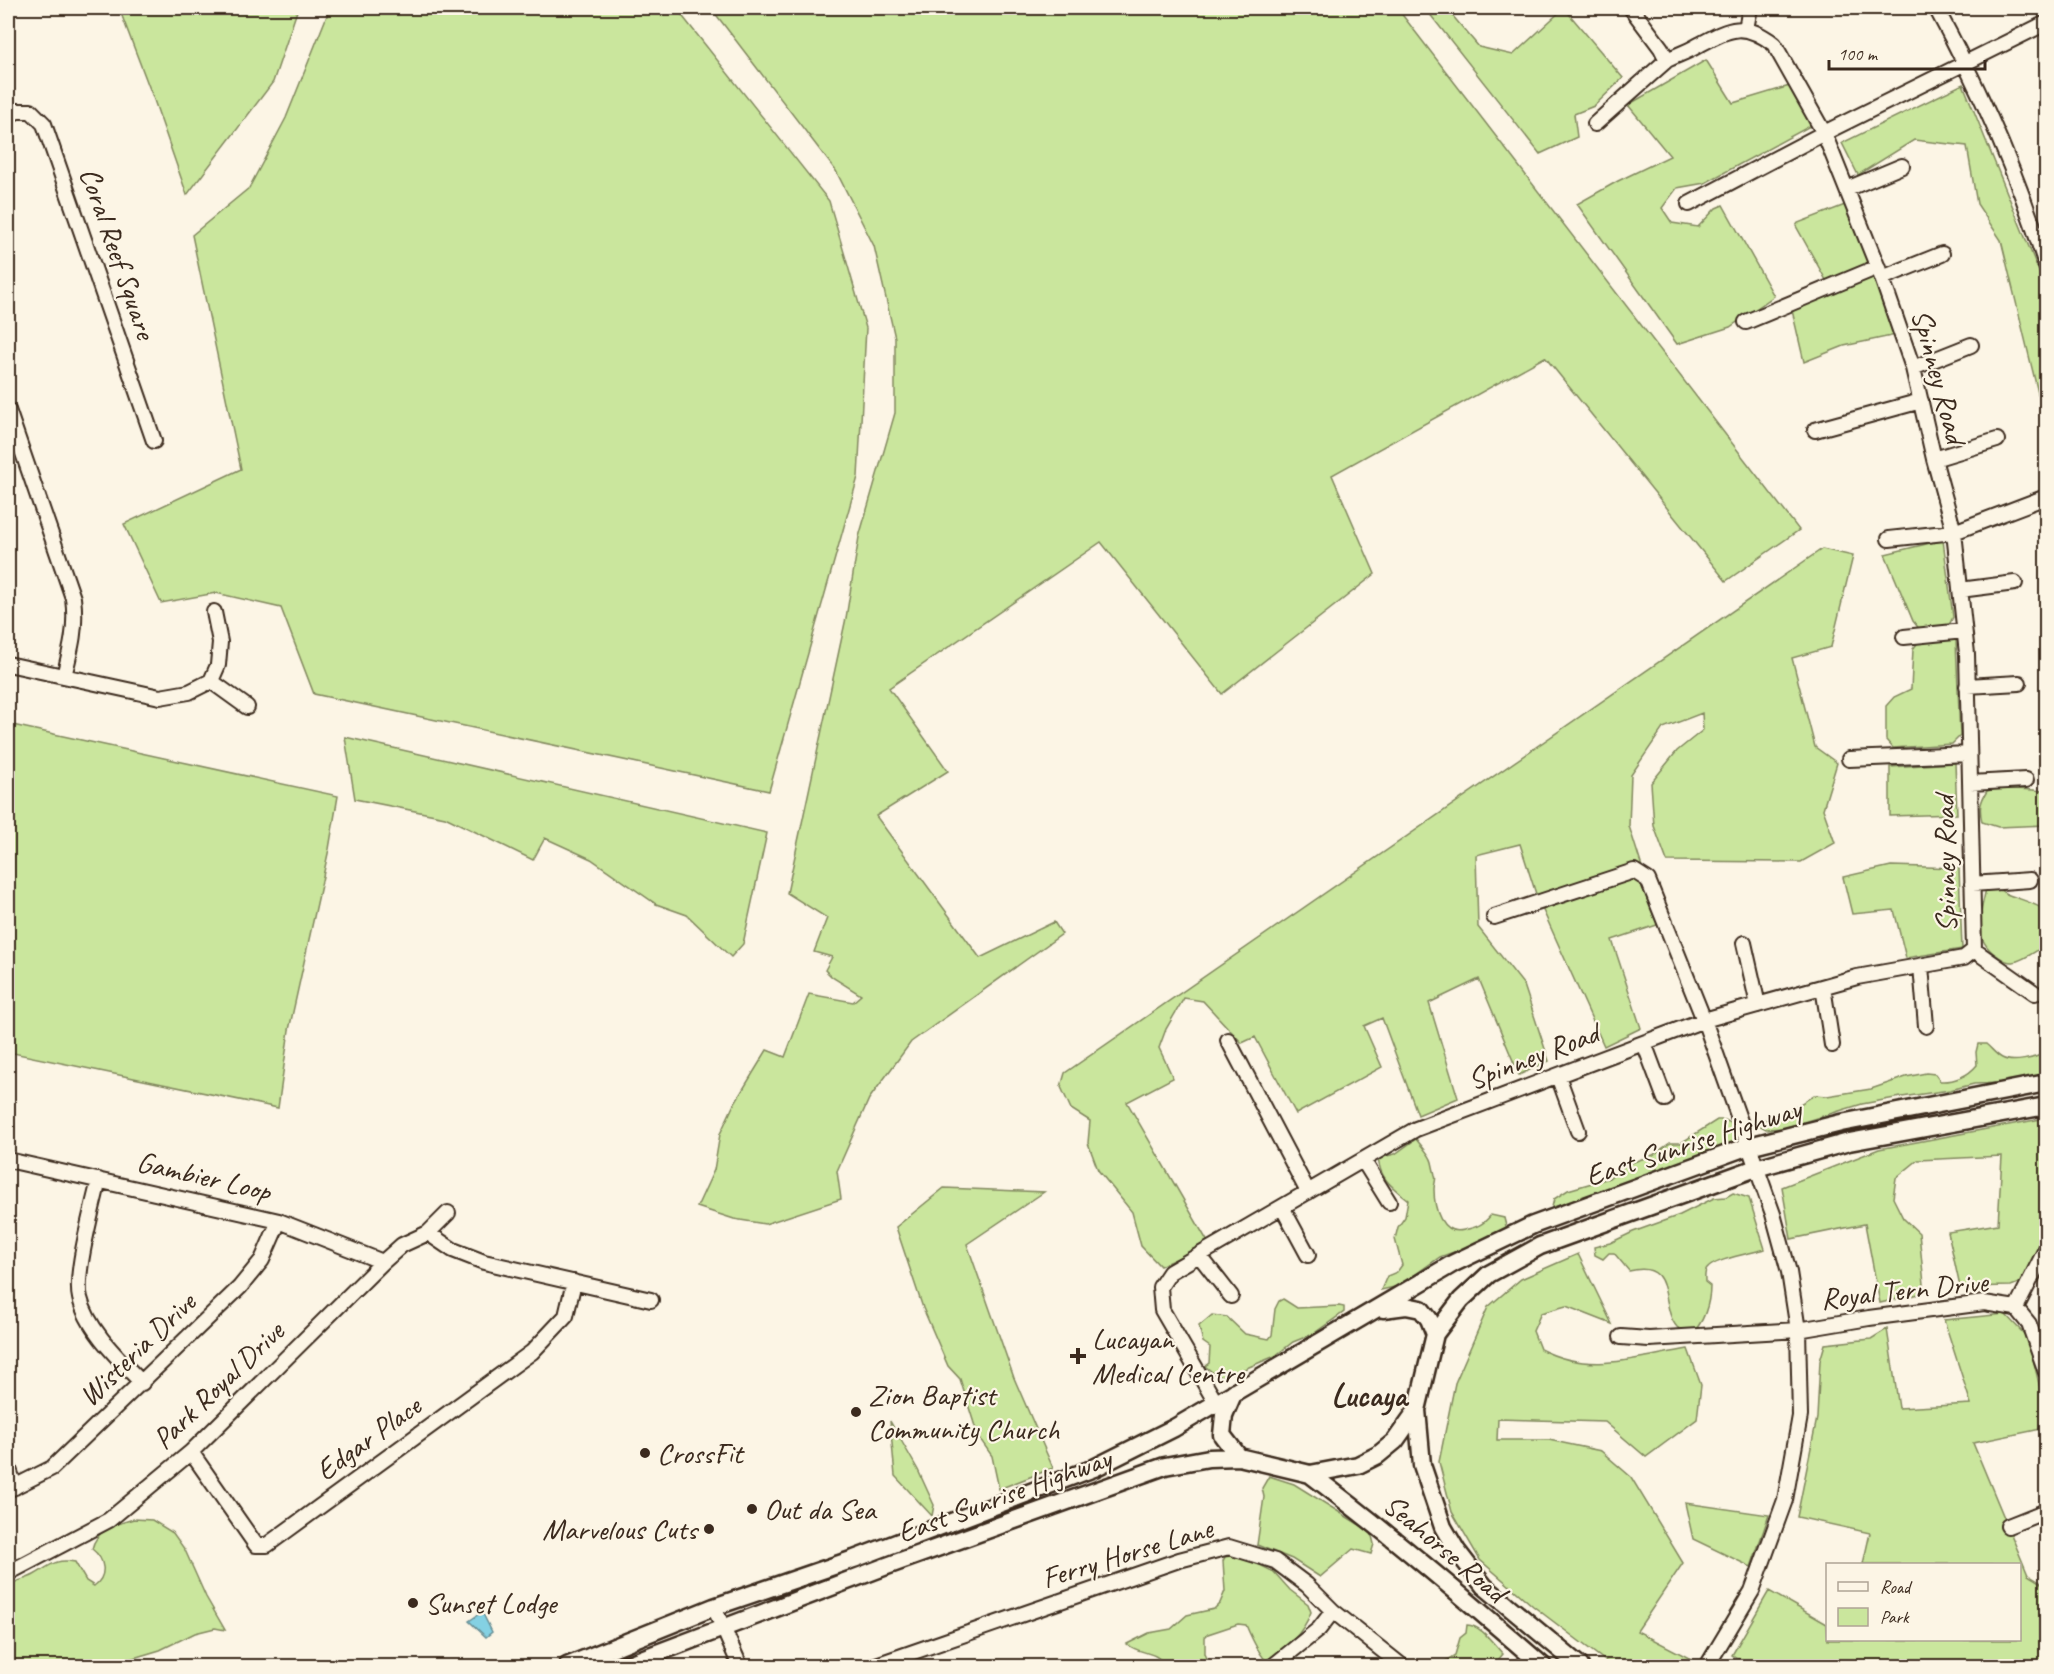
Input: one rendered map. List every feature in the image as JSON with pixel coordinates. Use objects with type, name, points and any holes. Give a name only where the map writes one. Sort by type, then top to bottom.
[{"type":"main road","name":"East Sunrise Highway","points":[[567,1666],[714,1607],[854,1559],[1094,1468],[1174,1428],[1454,1263],[1533,1226],[1749,1146],[1841,1123],[2046,1083]]},
{"type":"main road","name":"East Sunrise Highway","points":[[1435,1334],[1461,1300],[1489,1274],[1540,1245],[1756,1168],[1849,1142],[2046,1106]]},
{"type":"main road","points":[[1310,1474],[1358,1465],[1378,1455],[1395,1441],[1417,1410],[1435,1334],[1429,1319],[1421,1309],[1406,1306],[1377,1310]]},
{"type":"main road","points":[[1234,1392],[1224,1415],[1222,1436],[1239,1457]]},
{"type":"main road","name":"Seahorse Road","points":[[1417,1410],[1422,1465],[1443,1527],[1457,1551],[1484,1586],[1580,1666]]},
{"type":"main road","name":"East Sunrise Highway","points":[[623,1666],[884,1567],[1165,1466],[1209,1458],[1239,1457],[1310,1474]]},
{"type":"main road","name":"Seahorse Road","points":[[1310,1474],[1407,1550],[1543,1666]]},
{"type":"street","points":[[1631,8],[1661,48],[1667,60]]},
{"type":"street","points":[[1595,124],[1667,60],[1727,30],[1746,29],[1750,8]]},
{"type":"street","points":[[1936,8],[1966,64],[2032,218],[2046,265]]},
{"type":"street","points":[[1689,204],[1824,133],[2046,23]]},
{"type":"street","name":"Spinney Road","points":[[1216,1403],[1162,1310],[1160,1287],[1170,1272],[1416,1129],[1704,1020],[1857,977],[1964,958],[1974,950],[1967,686],[1954,532],[1913,368],[1880,272],[1824,133],[1774,44],[1746,29]]},
{"type":"street","name":"Coral Reef Square","points":[[8,115],[18,111],[31,111],[44,124],[154,441]]},
{"type":"street","points":[[1847,189],[1902,166]]},
{"type":"street","points":[[1746,322],[1880,272],[1942,254]]},
{"type":"street","points":[[1913,368],[1971,345]]},
{"type":"street","points":[[1815,430],[1921,401]]},
{"type":"street","points":[[8,410],[73,598],[76,619],[73,644],[64,676]]},
{"type":"street","points":[[1934,459],[1997,440]]},
{"type":"street","points":[[1889,539],[1954,532],[2046,497]]},
{"type":"street","points":[[1960,590],[2015,583]]},
{"type":"street","points":[[8,664],[159,697],[189,692],[211,681],[218,665],[220,642],[214,612]]},
{"type":"street","points":[[1904,637],[1964,631]]},
{"type":"street","points":[[211,681],[247,707]]},
{"type":"street","points":[[1967,686],[2019,683]]},
{"type":"street","points":[[1849,759],[1969,754]]},
{"type":"street","points":[[1970,783],[2026,780]]},
{"type":"street","points":[[1494,917],[1634,870],[1648,880],[1704,1020],[1773,1214],[1789,1272],[1798,1330],[1800,1416],[1785,1500],[1752,1591],[1707,1666]]},
{"type":"street","points":[[1972,884],[2030,880]]},
{"type":"street","points":[[1744,943],[1758,1005]]},
{"type":"street","points":[[1974,950],[2035,993]]},
{"type":"street","points":[[1921,966],[1926,1026]]},
{"type":"street","points":[[1823,987],[1832,1045]]},
{"type":"street","points":[[1228,1040],[1308,1192]]},
{"type":"street","points":[[1644,1043],[1665,1099]]},
{"type":"street","points":[[1558,1076],[1578,1131]]},
{"type":"street","name":"Gambier Loop","points":[[8,1160],[279,1221],[383,1262]]},
{"type":"street","points":[[1363,1160],[1389,1202]]},
{"type":"street","points":[[99,1180],[81,1267],[80,1297],[95,1330],[142,1383]]},
{"type":"street","points":[[1282,1207],[1308,1255]]},
{"type":"street","name":"Park Royal Drive","points":[[8,1573],[109,1520],[191,1452],[383,1262],[402,1245],[428,1233],[448,1213]]},
{"type":"street","name":"Wisteria Drive","points":[[11,1489],[52,1468],[240,1287],[262,1260],[279,1221]]},
{"type":"street","points":[[428,1233],[453,1250],[484,1262],[651,1300]]},
{"type":"street","points":[[2016,1308],[2046,1249]]},
{"type":"street","points":[[1199,1255],[1231,1296]]},
{"type":"street","name":"Edgar Place","points":[[191,1452],[256,1545],[267,1545],[532,1352],[566,1316],[574,1282]]},
{"type":"street","name":"Royal Tern Drive","points":[[1622,1337],[1649,1339],[1798,1330],[1984,1303],[2016,1308],[2029,1324],[2046,1372]]},
{"type":"street","points":[[8,1466],[11,1489]]},
{"type":"street","points":[[2008,1526],[2046,1511]]},
{"type":"street","name":"Ferry Horse Lane","points":[[873,1666],[1179,1560],[1229,1547],[1275,1561],[1307,1585],[1333,1611],[1402,1666]]},
{"type":"street","points":[[714,1607],[740,1666]]},
{"type":"street","points":[[1273,1666],[1319,1629],[1333,1611]]},
{"type":"green space","points":[[119,8],[298,8],[273,82],[187,195],[154,100]]},
{"type":"green space","points":[[330,8],[676,8],[829,201],[866,328],[858,477],[769,791],[314,694],[281,608],[216,593],[161,603],[124,524],[241,469],[192,235],[249,188],[286,118]]},
{"type":"green space","points":[[711,8],[1397,8],[1799,530],[1726,581],[1545,357],[1332,475],[1375,574],[1222,694],[1101,542],[889,688],[948,771],[876,816],[980,958],[1054,922],[1062,934],[911,1042],[869,1099],[837,1171],[841,1199],[765,1224],[734,1219],[697,1207],[714,1170],[720,1134],[734,1104],[767,1050],[785,1057],[809,994],[853,1002],[861,995],[825,970],[832,957],[814,952],[827,918],[787,893],[846,618],[859,537],[895,413],[895,338],[874,246],[836,171]]},
{"type":"green space","points":[[1425,8],[1446,8],[1479,47],[1513,55],[1564,8],[1623,78],[1594,106],[1574,114],[1577,137],[1540,154]]},
{"type":"green space","points":[[1706,60],[1733,103],[1793,85],[1812,125],[1705,183],[1677,188],[1662,208],[1672,223],[1698,227],[1716,208],[1723,205],[1774,296],[1730,327],[1677,344],[1577,204],[1670,156],[1628,105]]},
{"type":"green space","points":[[1963,84],[2046,289],[2046,426],[2001,240],[1977,204],[1967,146],[1914,140],[1858,175],[1842,143]]},
{"type":"green space","points":[[1845,205],[1883,290],[1896,335],[1844,346],[1804,362],[1791,306],[1832,291],[1796,226],[1798,223]]},
{"type":"green space","points":[[1943,540],[1953,617],[1948,627],[1921,631],[1913,621],[1885,554]]},
{"type":"green space","points":[[1822,549],[1853,556],[1831,647],[1792,658],[1815,747],[1837,763],[1823,809],[1835,843],[1801,862],[1667,861],[1654,826],[1651,783],[1677,751],[1703,730],[1702,713],[1663,728],[1631,775],[1629,826],[1660,924],[1612,940],[1641,1028],[1604,1046],[1537,897],[1520,844],[1476,855],[1478,927],[1524,985],[1549,1061],[1519,1075],[1479,979],[1429,1003],[1458,1098],[1418,1115],[1382,1018],[1364,1026],[1382,1067],[1296,1114],[1255,1037],[1242,1043],[1203,1001],[1184,998],[1166,1029],[1159,1048],[1173,1078],[1127,1102],[1209,1244],[1160,1266],[1141,1246],[1132,1212],[1098,1170],[1088,1143],[1090,1121],[1071,1109],[1061,1087],[1065,1073]]},
{"type":"green space","points":[[1952,637],[1956,641],[1960,736],[1952,744],[1893,748],[1886,740],[1886,706],[1894,697],[1911,689],[1913,649],[1920,640]]},
{"type":"green space","points":[[8,724],[338,796],[329,849],[289,1030],[278,1108],[8,1052]]},
{"type":"green space","points":[[345,737],[767,833],[743,944],[731,957],[687,915],[656,904],[591,859],[545,838],[533,860],[445,817],[355,799]]},
{"type":"green space","points":[[1955,763],[1957,814],[1890,816],[1890,767]]},
{"type":"green space","points":[[2004,787],[2046,792],[2046,825],[1998,827],[1982,822],[1981,805],[1987,791]]},
{"type":"green space","points":[[1891,866],[1959,868],[1962,949],[1906,958],[1894,910],[1852,914],[1843,877]]},
{"type":"green space","points":[[1987,884],[2046,911],[2046,945],[2025,958],[2013,962],[2004,960],[1988,948],[1980,931]]},
{"type":"green space","points":[[1978,1044],[1986,1044],[2000,1057],[2007,1060],[2030,1058],[2046,1053],[2046,1077],[1974,1084],[1862,1104],[1784,1128],[1766,1129],[1759,1125],[1759,1121],[1783,1115],[1814,1095],[1827,1096],[1871,1089],[1926,1073],[1935,1074],[1940,1081],[1960,1078],[1977,1065]]},
{"type":"green space","points":[[2046,1118],[2046,1232],[2024,1281],[2011,1286],[1960,1287],[1948,1232],[1998,1224],[2002,1156],[1918,1160],[1896,1178],[1893,1198],[1903,1218],[1919,1233],[1924,1284],[1919,1294],[1880,1303],[1865,1224],[1791,1239],[1782,1187],[1879,1149]]},
{"type":"green space","points":[[1717,1120],[1725,1120],[1733,1124],[1736,1132],[1735,1144],[1731,1147],[1594,1194],[1560,1209],[1555,1210],[1552,1207],[1554,1199],[1568,1190],[1609,1178],[1625,1165],[1653,1155],[1670,1143],[1681,1143]]},
{"type":"green space","points":[[1416,1139],[1432,1162],[1436,1178],[1435,1204],[1444,1225],[1456,1231],[1464,1230],[1479,1225],[1491,1215],[1504,1218],[1507,1230],[1501,1235],[1440,1257],[1399,1286],[1381,1290],[1387,1276],[1397,1272],[1402,1265],[1395,1239],[1398,1227],[1405,1217],[1408,1200],[1384,1177],[1378,1158],[1395,1154]]},
{"type":"green space","points":[[944,1188],[1044,1192],[967,1244],[1014,1378],[1053,1468],[999,1489],[992,1456],[978,1436],[960,1379],[948,1366],[923,1308],[896,1227]]},
{"type":"green space","points":[[1733,1193],[1749,1198],[1765,1249],[1725,1259],[1707,1269],[1705,1282],[1710,1286],[1709,1299],[1699,1325],[1690,1334],[1678,1328],[1672,1318],[1664,1287],[1654,1272],[1644,1269],[1629,1271],[1614,1253],[1609,1253],[1603,1259],[1595,1255],[1594,1247],[1610,1243],[1680,1215],[1714,1198],[1726,1197]]},
{"type":"green space","points":[[1578,1254],[1612,1324],[1566,1306],[1541,1313],[1533,1331],[1540,1349],[1559,1357],[1595,1363],[1631,1360],[1688,1349],[1701,1385],[1697,1419],[1646,1457],[1605,1422],[1498,1419],[1497,1440],[1549,1440],[1601,1451],[1631,1477],[1683,1563],[1637,1631],[1691,1659],[1686,1666],[1612,1666],[1533,1606],[1480,1560],[1452,1512],[1439,1462],[1455,1383],[1488,1307],[1521,1279]]},
{"type":"green space","points":[[1283,1299],[1297,1308],[1339,1306],[1344,1307],[1344,1312],[1313,1334],[1293,1342],[1275,1356],[1242,1370],[1218,1377],[1205,1366],[1209,1363],[1210,1347],[1203,1342],[1199,1326],[1212,1315],[1227,1317],[1245,1334],[1269,1339],[1272,1335],[1275,1309],[1279,1301]]},
{"type":"green space","points":[[2005,1314],[2028,1338],[2046,1413],[2046,1428],[1973,1443],[2028,1575],[2046,1586],[2046,1666],[1750,1666],[1732,1655],[1769,1591],[1826,1623],[1826,1641],[2021,1641],[2021,1563],[1863,1563],[1870,1533],[1797,1517],[1817,1418],[1820,1361],[1825,1344],[1871,1339],[1887,1329],[1899,1408],[1971,1404],[1944,1320]]},
{"type":"green space","points":[[890,1421],[918,1470],[934,1505],[932,1516],[895,1476]]},
{"type":"green space","points":[[1269,1476],[1294,1484],[1371,1532],[1374,1544],[1371,1554],[1353,1549],[1320,1577],[1292,1559],[1257,1545],[1264,1497],[1262,1488]]},
{"type":"green space","points":[[1685,1503],[1769,1515],[1751,1567],[1693,1539]]},
{"type":"green space","points":[[134,1519],[152,1520],[173,1533],[185,1550],[206,1597],[225,1630],[215,1628],[195,1633],[160,1650],[113,1666],[8,1666],[8,1586],[53,1564],[68,1561],[75,1562],[86,1581],[94,1586],[103,1573],[103,1568],[100,1558],[92,1549],[94,1542],[108,1528]]},
{"type":"green space","points":[[1225,1557],[1248,1559],[1274,1572],[1290,1590],[1308,1604],[1311,1612],[1308,1620],[1293,1640],[1268,1663],[1246,1625],[1238,1624],[1205,1637],[1205,1654],[1211,1666],[1165,1666],[1158,1657],[1127,1644],[1149,1633],[1171,1629],[1187,1615],[1214,1609],[1220,1603],[1225,1591],[1223,1561]]},
{"type":"green space","points":[[1467,1625],[1478,1628],[1503,1654],[1493,1666],[1438,1666],[1455,1655],[1460,1638],[1466,1633]]},
{"type":"water","points":[[482,1612],[492,1632],[486,1637],[469,1621]]},
{"type":"place","name":"Lucayan Medical Centre","points":[[1078,1356]]},
{"type":"place","name":"Zion Baptist Community Church","points":[[856,1412]]},
{"type":"place","name":"CrossFit","points":[[645,1453]]},
{"type":"place","name":"Out da Sea","points":[[752,1509]]},
{"type":"place","name":"Marvelous Cuts","points":[[709,1529]]},
{"type":"place","name":"Sunset Lodge","points":[[413,1603]]},
{"type":"district","name":"Lucaya","points":[[1369,1395]]}]
